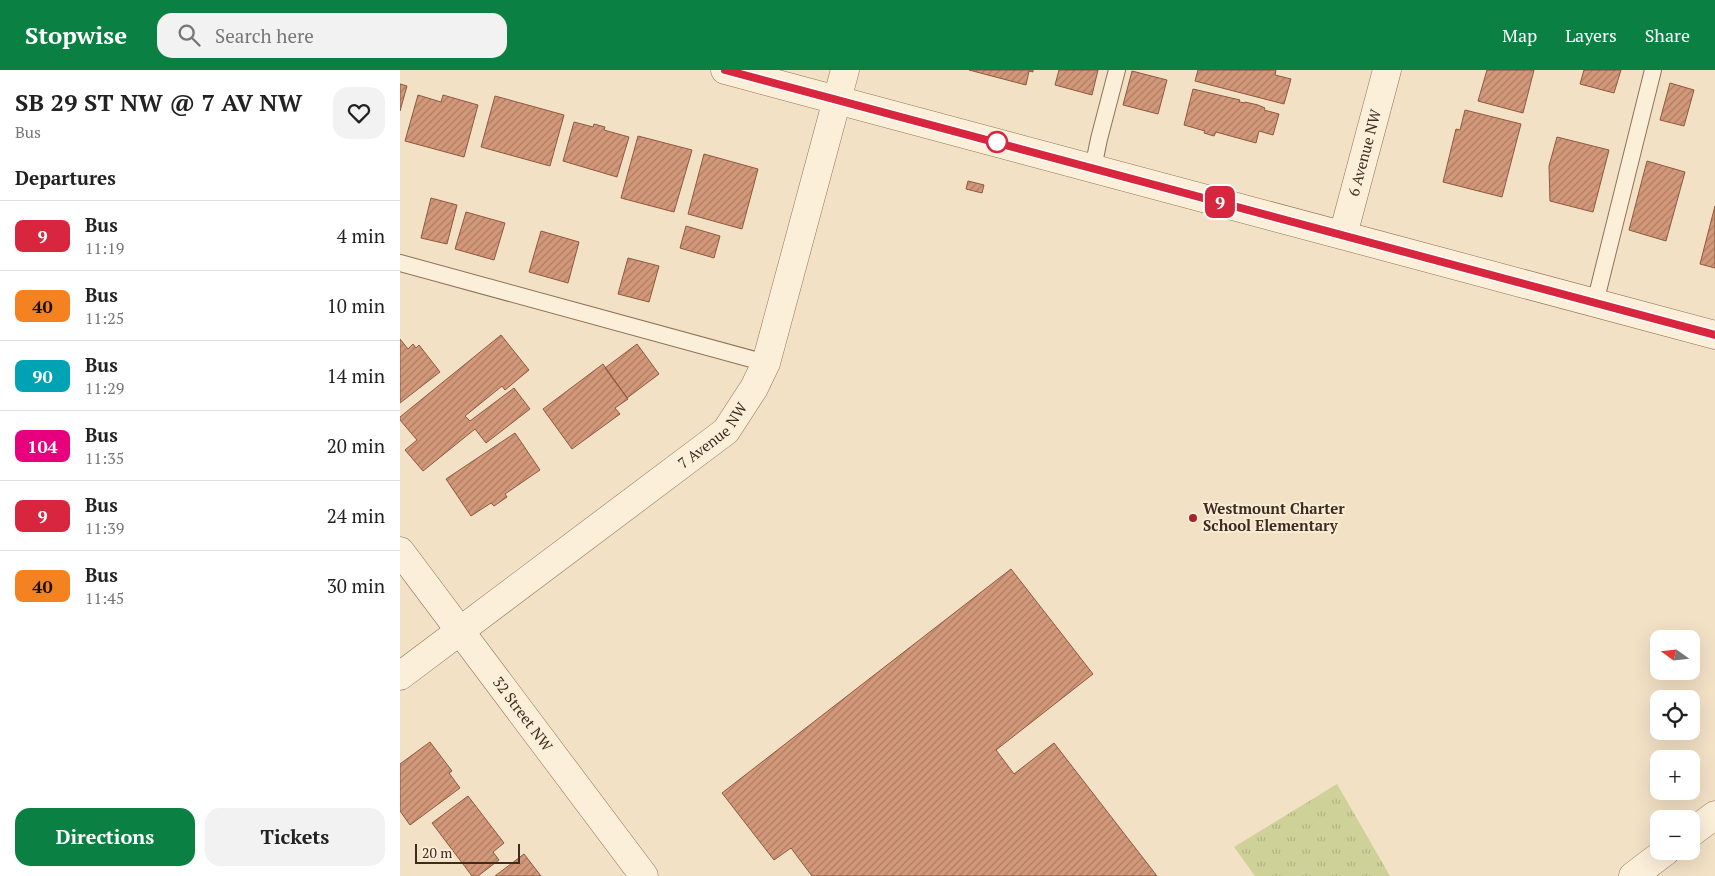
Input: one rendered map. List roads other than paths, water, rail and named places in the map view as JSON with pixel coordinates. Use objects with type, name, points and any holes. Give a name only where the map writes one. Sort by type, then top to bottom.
[{"type":"street","points":[[725,70],[1715,335]]},
{"type":"street","name":"7 Avenue NW","points":[[400,676],[726,431],[754,388],[766,363],[845,70]]},
{"type":"street","name":"6 Avenue NW","points":[[1343,235],[1386,70]]},
{"type":"street","name":"32 Street NW","points":[[400,551],[644,876]]},
{"type":"street","points":[[1633,876],[1654,860]]},
{"type":"lane","points":[[1094,168],[1099,139],[1117,70]]},
{"type":"lane","points":[[1595,303],[1653,70]]},
{"type":"lane","points":[[400,263],[766,363]]},
{"type":"place","name":"Westmount Charter School Elementary","points":[[1193,518]]}]
